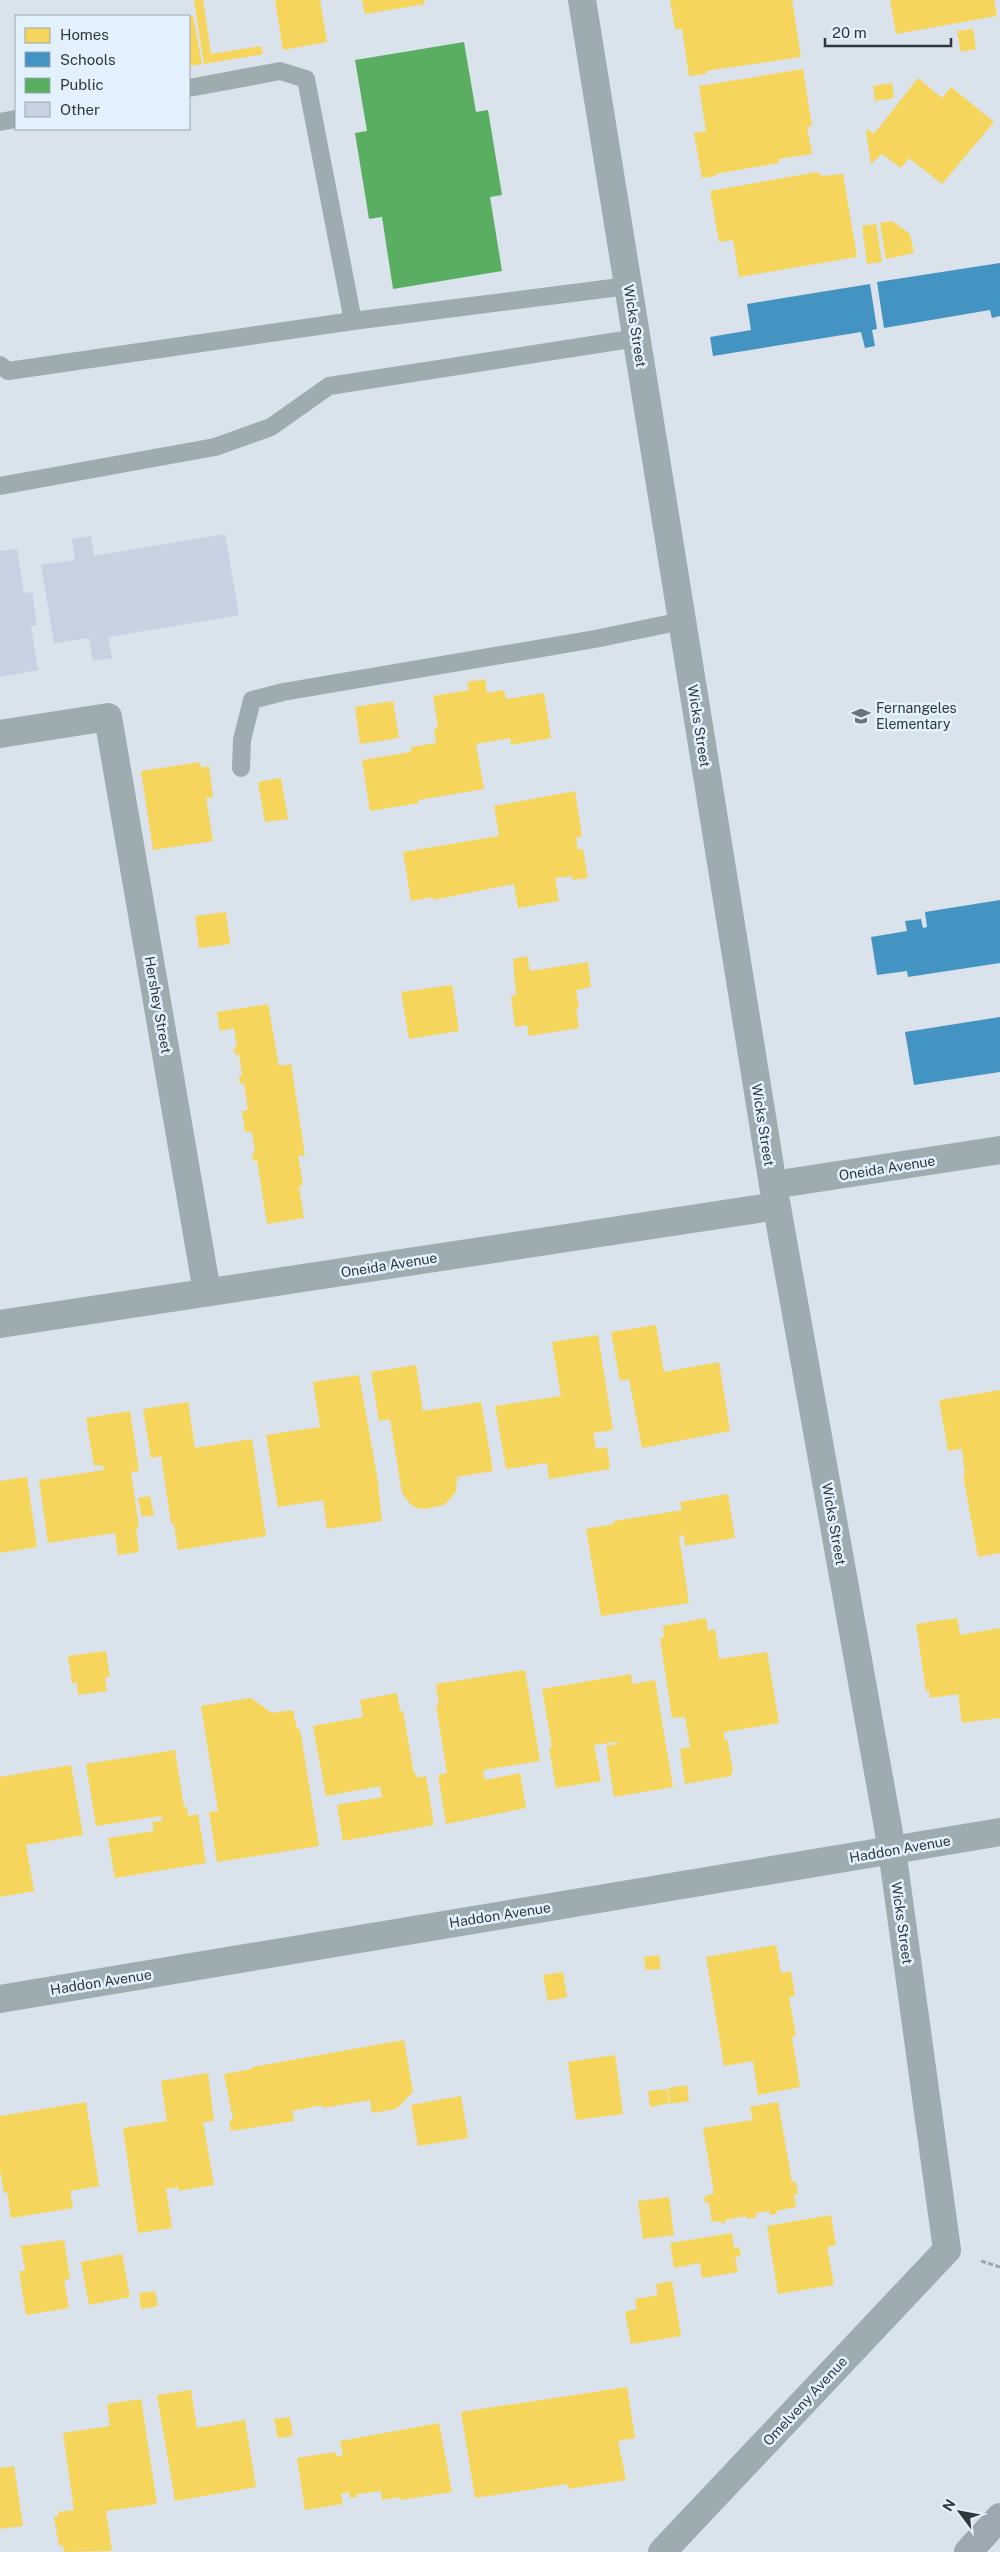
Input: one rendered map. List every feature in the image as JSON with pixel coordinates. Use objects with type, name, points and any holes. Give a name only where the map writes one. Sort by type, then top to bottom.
[{"type":"highway","points":[[968,2552],[1000,2517]]},
{"type":"street","name":"Wicks Street","points":[[582,0],[775,1196],[892,1850],[947,2250]]},
{"type":"street","name":"Hershey Street","points":[[0,734],[108,717],[207,1292]]},
{"type":"street","name":"Oneida Avenue","points":[[0,1324],[207,1292],[775,1196],[1000,1150]]},
{"type":"street","name":"Haddon Avenue","points":[[0,1999],[1000,1832]]},
{"type":"street","name":"Omelveny Avenue","points":[[662,2552],[947,2250]]},
{"type":"lane","points":[[190,88],[280,71],[306,79],[353,321]]},
{"type":"lane","points":[[0,122],[15,119]]},
{"type":"lane","points":[[0,365],[8,371],[353,321],[628,286]]},
{"type":"lane","points":[[0,486],[215,447],[271,427],[329,386],[636,338]]},
{"type":"lane","points":[[241,768],[242,740],[252,700],[283,692],[602,638],[682,621]]},
{"type":"building: Homes","points":[[194,0],[203,0],[211,54],[261,46],[263,54],[204,64]]},
{"type":"building: Homes","points":[[275,0],[320,0],[327,42],[283,50]]},
{"type":"building: Homes","points":[[362,0],[424,0],[425,4],[365,14]]},
{"type":"building: Homes","points":[[670,0],[792,0],[801,57],[706,71],[706,74],[689,76],[682,29],[675,29]]},
{"type":"building: Homes","points":[[890,0],[994,0],[997,16],[896,34]]},
{"type":"building: Homes","points":[[193,16],[202,64],[190,66],[190,17]]},
{"type":"building: Homes","points":[[973,29],[976,49],[961,52],[957,31]]},
{"type":"building: Homes","points":[[803,69],[812,126],[807,127],[812,154],[778,159],[779,163],[702,178],[694,133],[706,131],[699,86]]},
{"type":"building: Homes","points":[[918,78],[942,98],[951,87],[994,122],[942,184],[909,158],[901,168],[882,154],[871,164],[866,132],[868,129],[874,134]]},
{"type":"building: Homes","points":[[892,83],[894,98],[875,101],[873,86]]},
{"type":"building: Homes","points":[[817,172],[822,176],[843,174],[857,257],[739,277],[733,240],[719,242],[710,191]]},
{"type":"building: Homes","points":[[892,221],[910,234],[914,253],[886,259],[880,223]]},
{"type":"building: Homes","points":[[876,224],[882,262],[867,264],[862,226]]},
{"type":"building: Homes","points":[[485,679],[487,693],[504,690],[506,699],[544,693],[551,738],[511,745],[510,738],[476,744],[484,789],[418,800],[419,803],[370,811],[362,760],[411,752],[411,747],[436,743],[434,729],[438,728],[433,696],[469,690],[467,682]]},
{"type":"building: Homes","points":[[393,701],[399,738],[360,744],[355,707]]},
{"type":"building: Homes","points":[[200,762],[201,768],[209,766],[213,797],[206,798],[213,841],[153,850],[141,771]]},
{"type":"building: Homes","points":[[281,778],[288,819],[265,822],[258,782]]},
{"type":"building: Homes","points":[[575,791],[582,836],[576,838],[578,850],[583,849],[588,878],[573,880],[572,876],[555,878],[559,901],[518,908],[514,884],[433,900],[433,897],[411,901],[403,852],[499,836],[494,806]]},
{"type":"building: Homes","points":[[226,912],[230,944],[199,948],[195,916]]},
{"type":"building: Homes","points":[[527,956],[530,971],[588,962],[591,987],[576,990],[579,1008],[576,1009],[579,1028],[529,1036],[527,1025],[515,1027],[511,996],[516,995],[513,959]]},
{"type":"building: Homes","points":[[452,985],[459,1031],[409,1039],[401,992]]},
{"type":"building: Homes","points":[[268,1004],[279,1066],[291,1064],[305,1155],[298,1156],[303,1185],[299,1186],[304,1218],[267,1224],[257,1160],[253,1161],[252,1154],[255,1153],[252,1132],[245,1132],[242,1111],[248,1110],[244,1083],[240,1084],[239,1076],[242,1075],[239,1054],[235,1055],[234,1047],[237,1046],[234,1028],[220,1031],[217,1012]]},
{"type":"building: Homes","points":[[656,1325],[664,1372],[719,1362],[730,1431],[642,1448],[629,1379],[620,1381],[611,1332]]},
{"type":"building: Homes","points":[[598,1335],[613,1430],[593,1433],[596,1449],[607,1447],[610,1469],[549,1479],[547,1463],[506,1469],[495,1406],[561,1396],[552,1342]]},
{"type":"building: Homes","points":[[416,1365],[423,1411],[481,1402],[493,1471],[457,1477],[456,1492],[444,1505],[425,1509],[417,1508],[410,1504],[402,1493],[390,1419],[379,1421],[371,1372]]},
{"type":"building: Homes","points":[[359,1375],[379,1487],[382,1521],[327,1529],[323,1500],[278,1507],[266,1435],[320,1427],[313,1382]]},
{"type":"building: Homes","points":[[1000,1390],[1000,1553],[978,1557],[963,1475],[965,1475],[962,1449],[948,1451],[939,1400]]},
{"type":"building: Homes","points":[[188,1402],[195,1448],[252,1439],[266,1536],[178,1550],[174,1524],[171,1523],[161,1456],[151,1458],[143,1409]]},
{"type":"building: Homes","points":[[130,1411],[139,1471],[131,1472],[139,1527],[136,1528],[139,1552],[118,1555],[115,1533],[48,1543],[39,1480],[104,1470],[103,1465],[94,1466],[86,1418]]},
{"type":"building: Homes","points":[[27,1477],[37,1547],[0,1553],[0,1481]]},
{"type":"building: Homes","points":[[728,1494],[735,1538],[685,1546],[684,1535],[679,1536],[689,1603],[601,1616],[586,1529],[614,1524],[614,1521],[682,1510],[680,1502]]},
{"type":"building: Homes","points":[[150,1496],[154,1515],[142,1517],[138,1498]]},
{"type":"building: Homes","points":[[706,1618],[708,1631],[715,1629],[719,1659],[767,1652],[779,1723],[724,1732],[724,1740],[727,1739],[733,1770],[731,1776],[685,1784],[680,1749],[690,1747],[685,1717],[672,1718],[660,1638],[664,1638],[663,1626]]},
{"type":"building: Homes","points":[[957,1618],[960,1635],[1000,1628],[1000,1718],[962,1723],[958,1694],[930,1698],[929,1690],[926,1691],[916,1624]]},
{"type":"building: Homes","points":[[106,1651],[110,1677],[105,1678],[107,1691],[78,1695],[77,1683],[72,1683],[68,1656]]},
{"type":"building: Homes","points":[[525,1670],[540,1761],[483,1770],[485,1780],[520,1773],[526,1808],[446,1824],[438,1775],[447,1773],[436,1705],[439,1705],[436,1684]]},
{"type":"building: Homes","points":[[631,1674],[632,1684],[655,1680],[673,1787],[614,1797],[606,1746],[617,1744],[617,1742],[594,1745],[601,1781],[556,1788],[549,1747],[552,1747],[542,1689]]},
{"type":"building: Homes","points":[[397,1693],[400,1711],[403,1711],[414,1774],[416,1773],[417,1778],[426,1776],[434,1825],[343,1841],[337,1805],[382,1797],[380,1786],[326,1796],[313,1726],[363,1717],[360,1700]]},
{"type":"building: Homes","points":[[251,1698],[272,1713],[293,1710],[297,1729],[300,1729],[319,1846],[217,1862],[209,1812],[218,1811],[201,1706]]},
{"type":"building: Homes","points":[[175,1750],[184,1807],[187,1807],[188,1816],[198,1814],[206,1863],[115,1878],[108,1838],[154,1831],[152,1822],[162,1821],[161,1816],[96,1826],[86,1764]]},
{"type":"building: Homes","points":[[71,1765],[83,1835],[26,1845],[34,1891],[0,1897],[0,1777]]},
{"type":"building: Homes","points":[[776,1945],[781,1973],[791,1971],[795,1996],[789,1997],[796,2036],[792,2037],[800,2087],[758,2095],[753,2061],[724,2066],[706,1957]]},
{"type":"building: Homes","points":[[659,1955],[661,1969],[646,1970],[644,1957]]},
{"type":"building: Homes","points":[[563,1972],[567,1997],[548,2001],[543,1975]]},
{"type":"building: Homes","points":[[404,2040],[413,2092],[396,2109],[372,2113],[370,2100],[322,2108],[322,2105],[292,2111],[294,2121],[231,2131],[229,2121],[233,2120],[224,2074],[252,2069],[252,2067]]},
{"type":"building: Homes","points":[[615,2055],[623,2114],[576,2120],[568,2062]]},
{"type":"building: Homes","points":[[208,2073],[214,2121],[203,2122],[214,2185],[179,2191],[178,2187],[166,2189],[172,2228],[138,2233],[123,2128],[167,2121],[161,2081]]},
{"type":"building: Homes","points":[[687,2085],[689,2101],[670,2104],[668,2088]]},
{"type":"building: Homes","points":[[667,2089],[669,2103],[650,2107],[648,2091]]},
{"type":"building: Homes","points":[[461,2096],[468,2138],[418,2146],[411,2105]]},
{"type":"building: Homes","points":[[86,2102],[99,2186],[70,2191],[73,2208],[11,2218],[7,2192],[4,2193],[0,2169],[0,2116]]},
{"type":"building: Homes","points":[[778,2102],[792,2182],[796,2182],[798,2194],[794,2194],[796,2207],[776,2211],[777,2214],[770,2215],[769,2211],[756,2213],[757,2217],[747,2219],[746,2216],[725,2220],[725,2223],[722,2224],[721,2221],[712,2222],[709,2203],[705,2203],[704,2197],[714,2193],[703,2128],[753,2120],[750,2107]]},
{"type":"building: Homes","points":[[669,2197],[674,2235],[643,2239],[638,2201]]},
{"type":"building: Homes","points":[[831,2215],[836,2245],[827,2247],[834,2285],[778,2294],[767,2226]]},
{"type":"building: Homes","points":[[732,2233],[734,2248],[739,2247],[741,2256],[735,2257],[738,2272],[702,2278],[700,2263],[674,2268],[670,2243]]},
{"type":"building: Homes","points":[[64,2240],[70,2279],[64,2280],[69,2308],[26,2315],[19,2271],[25,2271],[21,2246]]},
{"type":"building: Homes","points":[[122,2254],[130,2297],[89,2305],[81,2262]]},
{"type":"building: Homes","points":[[672,2281],[681,2336],[631,2344],[625,2312],[637,2309],[635,2299],[658,2295],[656,2284]]},
{"type":"building: Homes","points":[[155,2291],[158,2306],[141,2309],[139,2293]]},
{"type":"building: Homes","points":[[627,2387],[635,2438],[618,2441],[626,2480],[568,2489],[568,2484],[475,2498],[461,2412]]},
{"type":"building: Homes","points":[[191,2390],[197,2428],[245,2420],[256,2487],[175,2501],[157,2395]]},
{"type":"building: Homes","points":[[141,2399],[157,2504],[106,2511],[112,2551],[64,2552],[63,2545],[59,2546],[54,2517],[59,2516],[58,2512],[74,2510],[63,2433],[110,2426],[107,2404]]},
{"type":"building: Homes","points":[[290,2417],[293,2436],[278,2438],[274,2419]]},
{"type":"building: Homes","points":[[439,2423],[452,2492],[400,2500],[400,2497],[382,2500],[381,2491],[357,2494],[357,2497],[350,2498],[349,2492],[341,2494],[343,2504],[305,2510],[297,2458],[335,2452],[336,2456],[343,2455],[340,2441]]},
{"type":"building: Homes","points":[[14,2466],[23,2526],[0,2529],[0,2468]]},
{"type":"building: Schools","points":[[1000,263],[1000,316],[992,318],[990,310],[884,328],[877,282]]},
{"type":"building: Schools","points":[[870,284],[877,329],[872,330],[875,346],[865,348],[861,332],[713,356],[710,337],[751,330],[747,304]]},
{"type":"building: Schools","points":[[1000,900],[1000,963],[908,977],[907,971],[877,975],[871,937],[907,931],[905,921],[921,919],[923,928],[927,927],[925,912]]},
{"type":"building: Schools","points":[[1000,1017],[1000,1072],[914,1085],[905,1032]]},
{"type":"building: Public","points":[[464,42],[476,112],[488,110],[502,195],[490,197],[502,271],[393,289],[382,217],[369,219],[355,133],[367,131],[355,60]]},
{"type":"building: Other","points":[[225,534],[239,615],[108,637],[112,658],[93,661],[89,638],[54,643],[41,565],[75,560],[72,539],[91,536],[94,556]]},
{"type":"building: Other","points":[[17,549],[24,593],[32,592],[37,625],[31,626],[38,670],[0,677],[0,551]]},
{"type":"place","name":"Fernangeles Elementary","points":[[861,716]]}]
